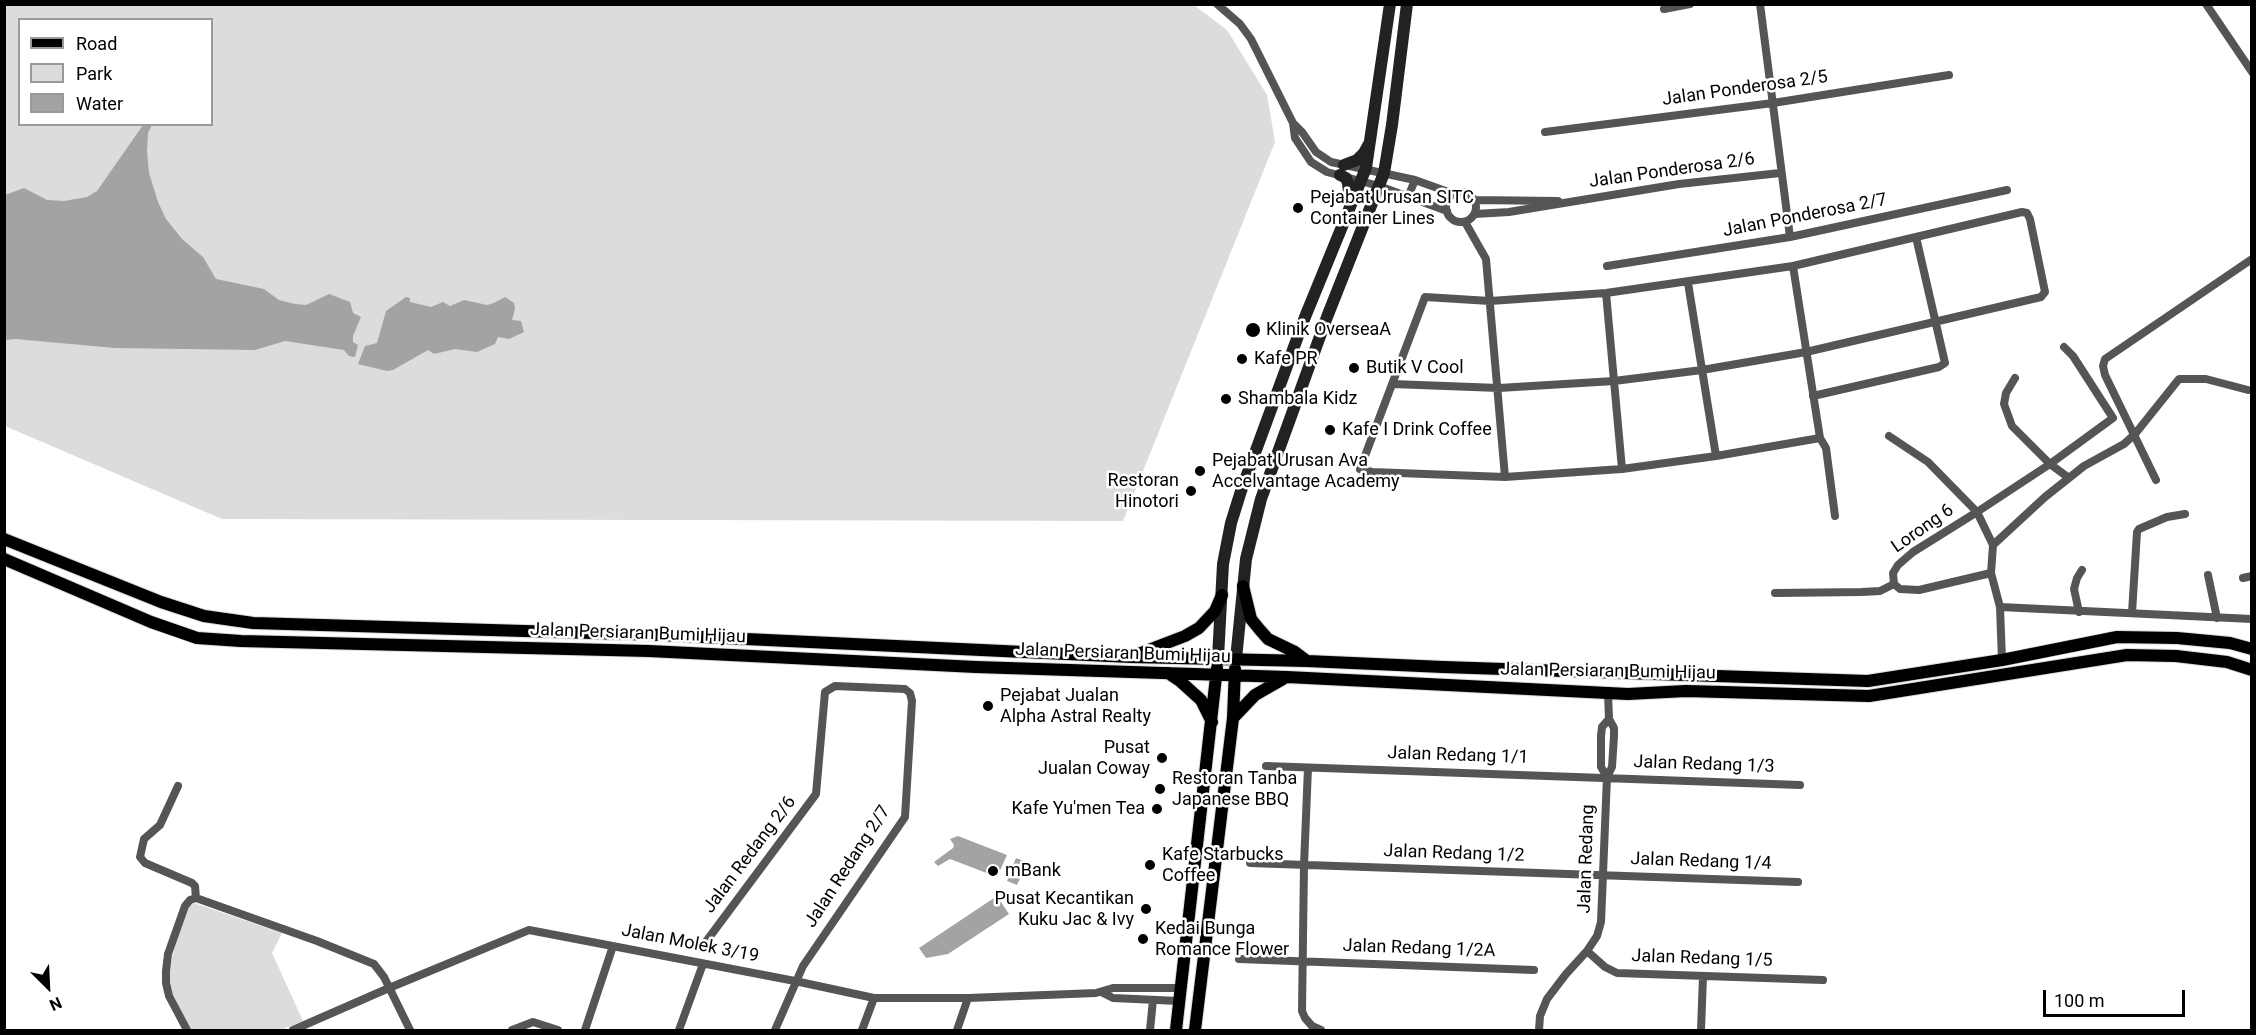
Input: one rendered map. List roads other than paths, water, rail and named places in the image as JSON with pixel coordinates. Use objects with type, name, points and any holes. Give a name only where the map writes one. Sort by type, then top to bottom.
[{"type":"main road","points":[[1176,1030],[1217,675],[1223,564],[1231,523],[1305,317],[1366,168],[1390,4]]},
{"type":"main road","points":[[1195,1030],[1233,718],[1236,659],[1249,539],[1261,499],[1327,317],[1384,173],[1407,4]]},
{"type":"main road","points":[[1350,203],[1348,183],[1342,170],[1361,156],[1371,141]]},
{"type":"main road","name":"Jalan Persiaran Bumi Hijau","points":[[4,539],[160,602],[204,616],[253,623],[754,640],[1131,657],[1875,680],[2002,660],[2130,636],[2230,643],[2252,649]]},
{"type":"main road","name":"Jalan Persiaran Bumi Hijau","points":[[4,559],[151,622],[197,638],[241,641],[649,651],[867,662],[1287,677],[1608,693],[1686,691],[1869,696],[2127,655],[2176,656],[2227,662],[2252,670]]},
{"type":"main road","points":[[1243,586],[1251,619],[1260,630],[1268,639],[1295,652],[1307,661]]},
{"type":"main road","points":[[1131,657],[1185,636],[1199,628],[1215,611],[1222,595]]},
{"type":"main road","points":[[751,656],[758,651],[758,642],[754,640]]},
{"type":"main road","points":[[867,662],[869,645]]},
{"type":"main road","points":[[1552,670],[1605,680],[1608,693]]},
{"type":"main road","points":[[1168,673],[1201,700],[1212,723]]},
{"type":"main road","points":[[1608,693],[1614,680],[1655,674]]},
{"type":"main road","points":[[1233,718],[1255,695],[1270,684],[1287,677]]},
{"type":"street","points":[[1216,4],[1240,24],[1251,39],[1293,123],[1294,138],[1306,156],[1327,172],[1342,170],[1366,168],[1415,180],[1454,194],[1465,192],[1475,200],[1475,214],[1465,222],[1456,222],[1447,211],[1361,181],[1342,170]]},
{"type":"street","points":[[1664,9],[1690,4]]},
{"type":"street","points":[[1760,4],[1790,237]]},
{"type":"street","points":[[2206,4],[2252,72]]},
{"type":"street","name":"Jalan Ponderosa 2/5","points":[[1545,132],[1773,103],[1949,75]]},
{"type":"street","name":"Jalan Ponderosa 2/6","points":[[1475,214],[1519,211],[1679,184],[1780,173]]},
{"type":"street","points":[[1408,197],[1415,180]]},
{"type":"street","name":"Jalan Ponderosa 2/7","points":[[1607,266],[1790,237],[2007,190]]},
{"type":"street","points":[[1447,211],[1447,202],[1454,194]]},
{"type":"street","points":[[1498,199],[1498,213]]},
{"type":"street","points":[[1518,199],[1519,211]]},
{"type":"street","name":"Jalan Ponderosa 2/6","points":[[1475,200],[1518,199],[1568,202]]},
{"type":"street","points":[[1392,384],[1499,388],[1614,381],[1702,370],[1806,352],[2041,297],[2045,292],[2030,219],[2026,213],[2022,212],[1793,266],[1688,283],[1606,293],[1490,301],[1425,297],[1392,384],[1360,469],[1372,472],[1505,477],[1622,469],[1820,438]]},
{"type":"street","points":[[1465,222],[1486,259],[1505,477]]},
{"type":"street","points":[[1813,396],[1940,367],[1945,363],[1916,237]]},
{"type":"street","points":[[2156,480],[2105,375],[2103,366],[2105,359],[2252,259]]},
{"type":"street","points":[[1793,266],[1820,438],[1826,448],[1835,516]]},
{"type":"street","points":[[1688,283],[1716,456]]},
{"type":"street","points":[[1606,293],[1622,469]]},
{"type":"street","points":[[1889,436],[1928,462],[1977,512],[2050,464],[2113,418],[2073,356],[2064,347]]},
{"type":"street","points":[[2015,378],[2006,393],[2004,404],[2007,415],[2020,436],[2069,478]]},
{"type":"street","points":[[2002,660],[2000,608],[1991,573],[1993,545],[2084,466],[2124,444],[2135,434],[2179,379],[2206,379],[2248,390]]},
{"type":"street","name":"Lorong 6","points":[[1991,573],[1919,590],[1900,589],[1894,584],[1893,573],[1898,565],[1913,552],[1977,512],[1993,545]]},
{"type":"street","points":[[2132,613],[2137,532],[2167,517],[2185,514]]},
{"type":"street","points":[[2079,612],[2074,589],[2082,570]]},
{"type":"street","points":[[2208,575],[2217,618]]},
{"type":"street","points":[[1775,593],[1880,591],[1894,584]]},
{"type":"street","points":[[2000,608],[2252,619]]},
{"type":"street","name":"Jalan Redang 2/6","points":[[705,943],[816,794],[825,692],[835,686],[905,689],[910,693]]},
{"type":"street","name":"Jalan Redang 2/7","points":[[775,1030],[803,966],[905,817],[912,700],[910,693]]},
{"type":"street","name":"Jalan Redang","points":[[1539,1030],[1540,1016],[1547,999],[1587,951],[1597,936],[1601,922],[1607,777],[1612,767],[1614,736],[1614,728],[1609,719],[1608,693]]},
{"type":"street","name":"Jalan Redang","points":[[1607,777],[1601,767],[1601,736],[1602,727],[1609,719]]},
{"type":"street","name":"Jalan Redang 1/1","points":[[1266,766],[1607,777]]},
{"type":"street","points":[[1308,768],[1302,1011],[1312,1026],[1321,1030]]},
{"type":"street","name":"Jalan Redang 1/3","points":[[1607,777],[1800,786]]},
{"type":"street","points":[[178,786],[160,825],[144,839],[140,857],[145,863],[192,883],[195,886],[196,898]]},
{"type":"street","points":[[1250,863],[1304,865]]},
{"type":"street","name":"Jalan Redang 1/2","points":[[1304,865],[1602,876]]},
{"type":"street","name":"Jalan Redang 1/4","points":[[1602,876],[1798,882]]},
{"type":"street","points":[[187,1030],[169,996],[166,971],[168,954],[185,906],[190,900],[196,898],[374,964],[380,970],[410,1030]]},
{"type":"street","name":"Jalan Molek 3/19","points":[[293,1030],[529,930],[874,998],[969,998],[1101,992],[1113,988],[1180,995]]},
{"type":"street","points":[[585,1030],[613,946]]},
{"type":"street","name":"Jalan Redang 1/5","points":[[1587,951],[1605,968],[1617,973],[1823,980]]},
{"type":"street","points":[[1239,959],[1302,960]]},
{"type":"street","name":"Jalan Redang 1/2A","points":[[1302,960],[1534,970]]},
{"type":"street","points":[[679,1030],[703,964]]},
{"type":"street","points":[[1701,1030],[1703,976]]},
{"type":"street","name":"Jalan Molek 3/19","points":[[1101,992],[1113,998],[1153,1000],[1180,995]]},
{"type":"street","points":[[862,1030],[874,998]]},
{"type":"street","points":[[957,1030],[969,998]]},
{"type":"street","points":[[1150,1030],[1153,1000]]},
{"type":"street","points":[[512,1030],[533,1022],[558,1030]]},
{"type":"water","points":[[142,126],[152,126],[148,133],[147,151],[149,173],[158,202],[166,219],[182,239],[203,257],[216,279],[264,289],[279,300],[295,304],[306,305],[329,294],[350,302],[353,313],[361,317],[353,336],[353,342],[358,345],[355,357],[349,356],[344,350],[285,341],[255,350],[115,348],[5,340],[5,195],[24,188],[47,200],[64,201],[87,197],[97,191]]},
{"type":"water","points":[[406,297],[410,298],[410,302],[431,307],[443,302],[450,306],[464,300],[487,305],[505,297],[514,303],[512,320],[521,321],[524,332],[509,339],[498,337],[495,344],[477,352],[455,349],[434,354],[428,350],[393,370],[387,371],[358,364],[365,346],[377,343],[386,311]]},
{"type":"water","points":[[958,836],[1007,855],[997,877],[950,859],[938,866],[934,862],[953,848],[954,845],[950,839]]},
{"type":"water","points":[[1016,858],[1026,862],[1017,885],[1007,881]]},
{"type":"water","points":[[997,896],[1009,914],[948,954],[926,958],[919,948]]},
{"type":"place","name":"Pejabat Urusan SITC Container Lines","points":[[1298,208]]},
{"type":"place","name":"Klinik OverseaA","points":[[1253,330]]},
{"type":"place","name":"Kafe PR","points":[[1242,359]]},
{"type":"place","name":"Butik V Cool","points":[[1354,368]]},
{"type":"place","name":"Shambala Kidz","points":[[1226,399]]},
{"type":"place","name":"Kafe I Drink Coffee","points":[[1330,430]]},
{"type":"place","name":"Pejabat Urusan Ava Accelvantage Academy","points":[[1200,471]]},
{"type":"place","name":"Restoran Hinotori","points":[[1191,491]]},
{"type":"place","name":"Pejabat Jualan Alpha Astral Realty","points":[[988,706]]},
{"type":"place","name":"Pusat Jualan Coway","points":[[1162,758]]},
{"type":"place","name":"Restoran Tanba Japanese BBQ","points":[[1160,789]]},
{"type":"place","name":"Kafe Yu'men Tea","points":[[1157,809]]},
{"type":"place","name":"Kafe Starbucks Coffee","points":[[1150,865]]},
{"type":"place","name":"mBank","points":[[993,871]]},
{"type":"place","name":"Pusat Kecantikan Kuku Jac & Ivy","points":[[1146,909]]},
{"type":"place","name":"Kedai Bunga Romance Flower","points":[[1143,939]]}]
